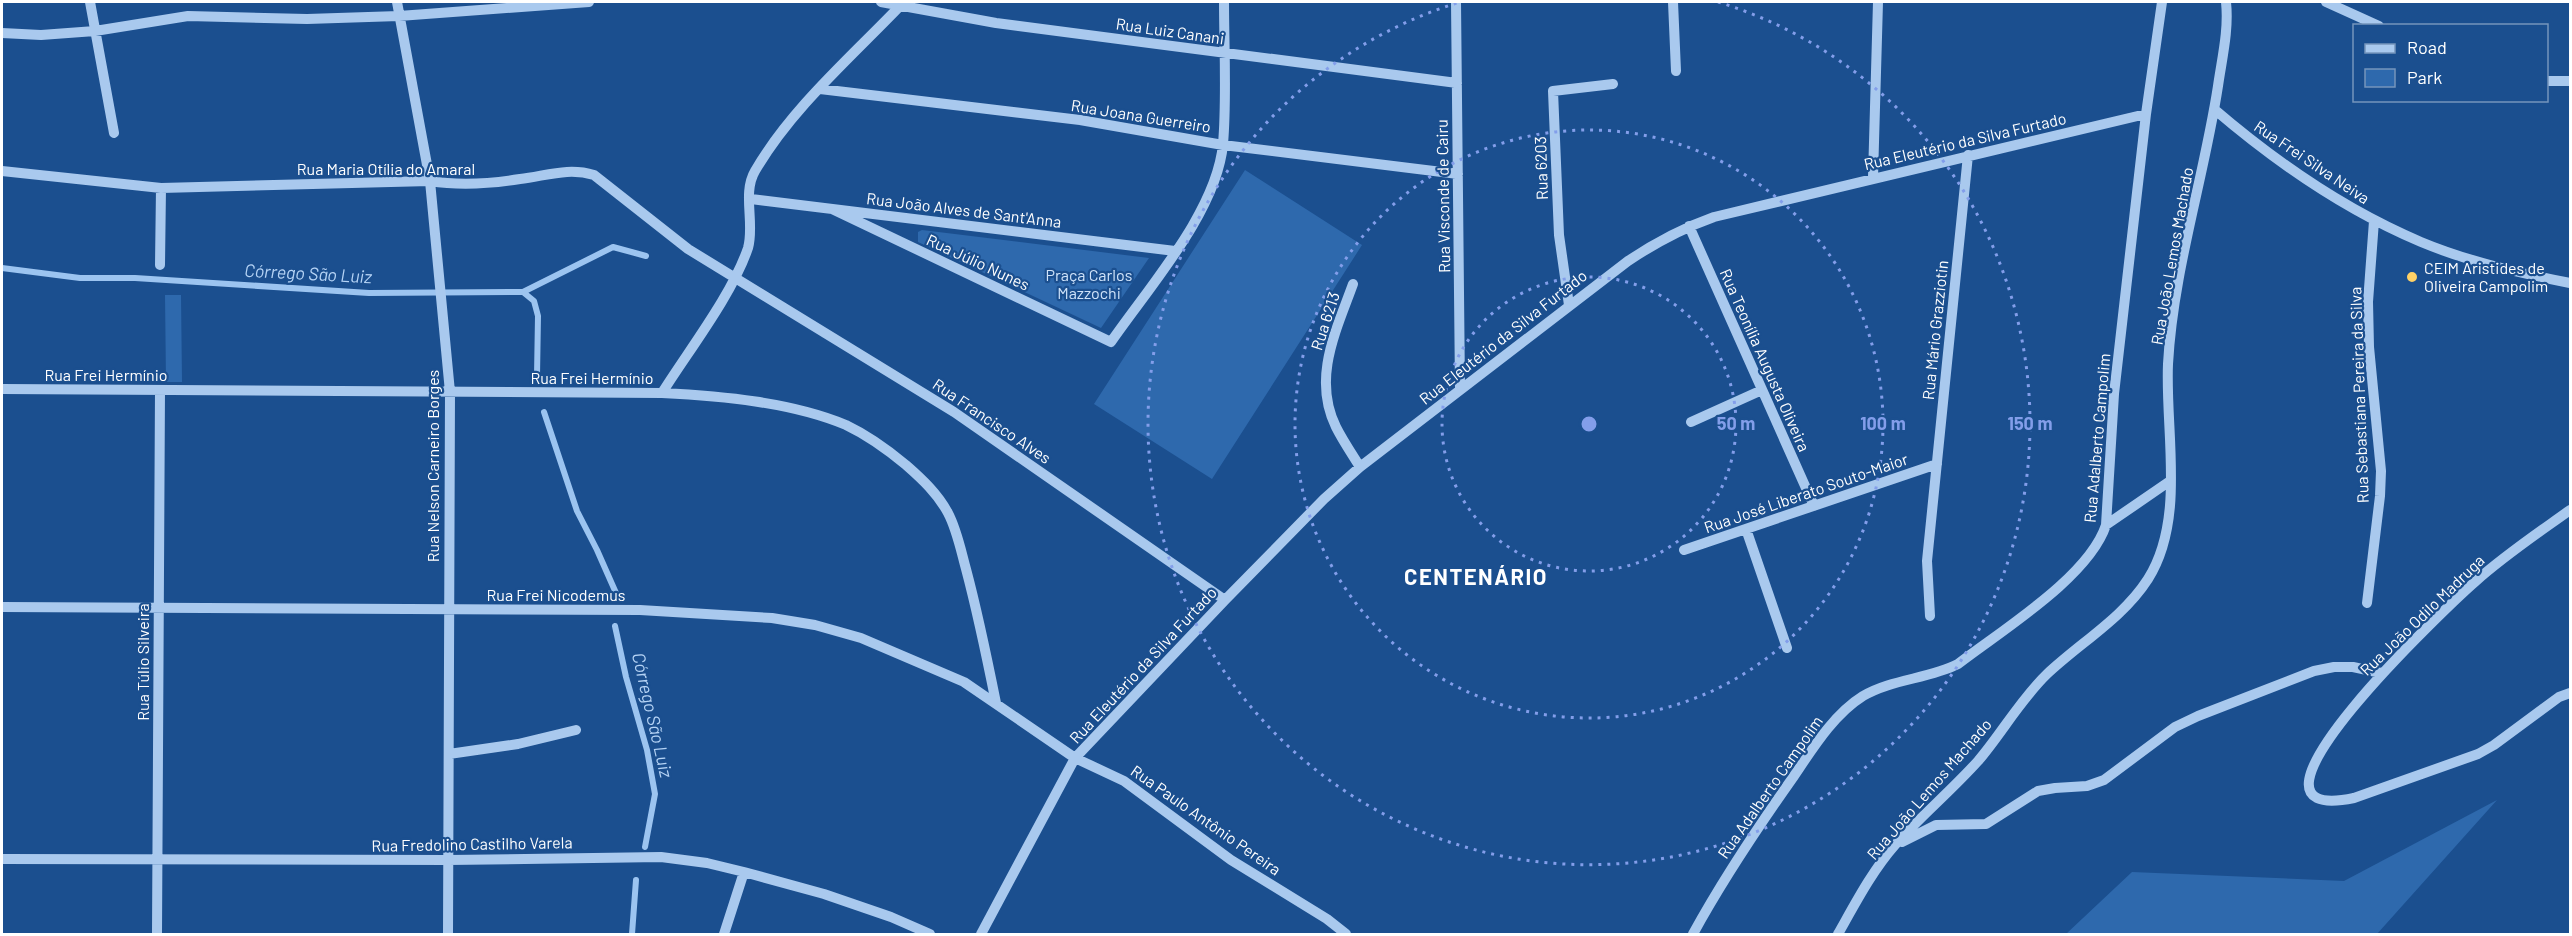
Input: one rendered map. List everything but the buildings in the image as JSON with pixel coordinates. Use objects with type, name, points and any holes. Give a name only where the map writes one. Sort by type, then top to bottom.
[{"type":"street","points":[[90,2],[114,133]]},
{"type":"street","name":"Rua Nelson Carneiro Borges","points":[[397,2],[430,181],[450,392],[448,934]]},
{"type":"street","points":[[2,33],[41,35],[95,31],[188,16],[307,19],[399,16],[589,2]]},
{"type":"street","name":"Rua Luiz Canani","points":[[881,2],[899,7],[1007,24],[1457,84]]},
{"type":"street","points":[[1174,251],[1211,191],[1223,145],[1224,2]]},
{"type":"street","name":"Rua Visconde de Cairu","points":[[1456,2],[1460,389]]},
{"type":"street","points":[[1673,2],[1676,71]]},
{"type":"street","points":[[1873,177],[1878,2]]},
{"type":"street","points":[[2146,114],[2162,2]]},
{"type":"street","name":"Rua João Lemos Machado","points":[[1838,934],[1861,893],[1893,846],[1978,761],[2031,691],[2134,598],[2149,577],[2160,552],[2168,526],[2170,481],[2167,399],[2170,337],[2214,109],[2227,24],[2226,2]]},
{"type":"street","points":[[2326,2],[2375,24]]},
{"type":"street","points":[[662,393],[736,278],[752,231],[750,188],[754,173],[781,134],[820,89],[899,7]]},
{"type":"street","points":[[2548,81],[2571,81]]},
{"type":"street","name":"Rua 6203","points":[[1569,305],[1559,235],[1552,91],[1613,84]]},
{"type":"street","name":"Rua Joana Guerreiro","points":[[820,89],[1080,120],[1223,145],[1458,174]]},
{"type":"street","name":"Rua Frei Silva Neiva","points":[[2214,109],[2279,162],[2374,221],[2422,243],[2468,259],[2571,283]]},
{"type":"street","name":"Rua Eleutério da Silva Furtado","points":[[981,934],[1076,758],[1225,600],[1317,506],[1360,467],[1637,255],[1689,226],[1714,217],[1873,177],[2146,114]]},
{"type":"street","name":"Rua Adalberto Campolim","points":[[1693,934],[1732,867],[1813,748],[1839,716],[1861,697],[1883,686],[1944,671],[1958,664],[2074,573],[2101,540],[2106,525],[2114,394],[2146,114]]},
{"type":"street","name":"Rua Mário Grazziotin","points":[[1930,616],[1927,561],[1968,155]]},
{"type":"street","name":"Rua Maria Otília do Amaral","points":[[2,171],[161,188],[430,181],[467,185],[523,179],[567,171],[588,173],[605,183],[673,239],[736,278]]},
{"type":"street","points":[[160,265],[161,188]]},
{"type":"street","name":"Rua João Alves de Sant'Anna","points":[[751,199],[1174,251]]},
{"type":"street","name":"Rua Júlio Nunes","points":[[832,209],[1111,342],[1174,251]]},
{"type":"street","name":"Rua Sebastiana Pereira da Silva","points":[[2367,603],[2380,496],[2369,324],[2374,221]]},
{"type":"street","name":"Rua Teonília Augusta Oliveira","points":[[1689,226],[1814,506]]},
{"type":"street","name":"Rua Francisco Alves","points":[[736,278],[954,412],[1225,600]]},
{"type":"street","name":"Rua 6213","points":[[1353,284],[1329,350],[1325,388],[1336,427],[1360,467]]},
{"type":"street","name":"Rua Frei Hermínio","points":[[2,389],[662,393],[744,400],[835,422],[889,451],[916,473],[932,490],[948,513],[960,545],[996,703]]},
{"type":"street","name":"Rua Túlio Silveira","points":[[157,934],[160,390]]},
{"type":"street","points":[[1691,422],[1762,390]]},
{"type":"street","name":"Rua José Liberato Souto-Maior","points":[[1684,550],[1937,464]]},
{"type":"street","points":[[2106,525],[2170,481]]},
{"type":"street","name":"Rua João Odilo Madruga","points":[[2571,510],[2505,556],[2476,581],[2382,673],[2343,721],[2317,760],[2309,775],[2308,787],[2314,798],[2323,802],[2354,798],[2461,761],[2494,746],[2559,697],[2571,693]]},
{"type":"street","points":[[1746,529],[1786,648]]},
{"type":"street","name":"Rua Frei Nicodemus","points":[[2,607],[640,610],[794,621],[861,638],[911,657],[964,682],[1076,758]]},
{"type":"street","points":[[1893,846],[1936,825],[1986,824],[2038,791],[2087,786],[2104,780],[2175,727],[2314,671],[2334,667],[2353,667],[2382,673]]},
{"type":"street","points":[[448,754],[506,747],[576,730]]},
{"type":"street","name":"Rua Paulo Antônio Pereira","points":[[1076,758],[1125,781],[1231,860],[1318,913],[1346,934]]},
{"type":"street","name":"Rua Fredolino Castilho Varela","points":[[2,859],[448,860],[661,857],[744,872],[891,917],[930,934]]},
{"type":"street","points":[[724,934],[744,872]]},
{"type":"green space","points":[[1245,170],[1362,245],[1212,479],[1094,404]]},
{"type":"green space","name":"Praça Carlos Mazzochi","points":[[922,230],[1149,258],[1101,328],[918,242],[918,232]]},
{"type":"green space","points":[[165,295],[181,295],[182,382],[166,382]]},
{"type":"green space","points":[[2497,800],[2377,934],[2066,934],[2132,872],[2344,881]]},
{"type":"waterway","points":[[523,292],[613,247],[646,256]]},
{"type":"waterway","name":"Córrego São Luiz","points":[[2,268],[80,278],[135,278],[369,293],[523,292],[534,301],[538,316],[537,376]]},
{"type":"waterway","name":"Córrego São Luiz","points":[[544,412],[577,511],[616,593]]},
{"type":"waterway","name":"Córrego São Luiz","points":[[615,626],[626,677],[647,750],[655,794],[645,847]]},
{"type":"waterway","name":"Córrego São Luiz","points":[[632,934],[636,880]]},
{"type":"place","name":"CEIM Aristides de Oliveira Campolim","points":[[2412,277]]},
{"type":"district","name":"CENTENÁRIO","points":[[1476,577]]}]
